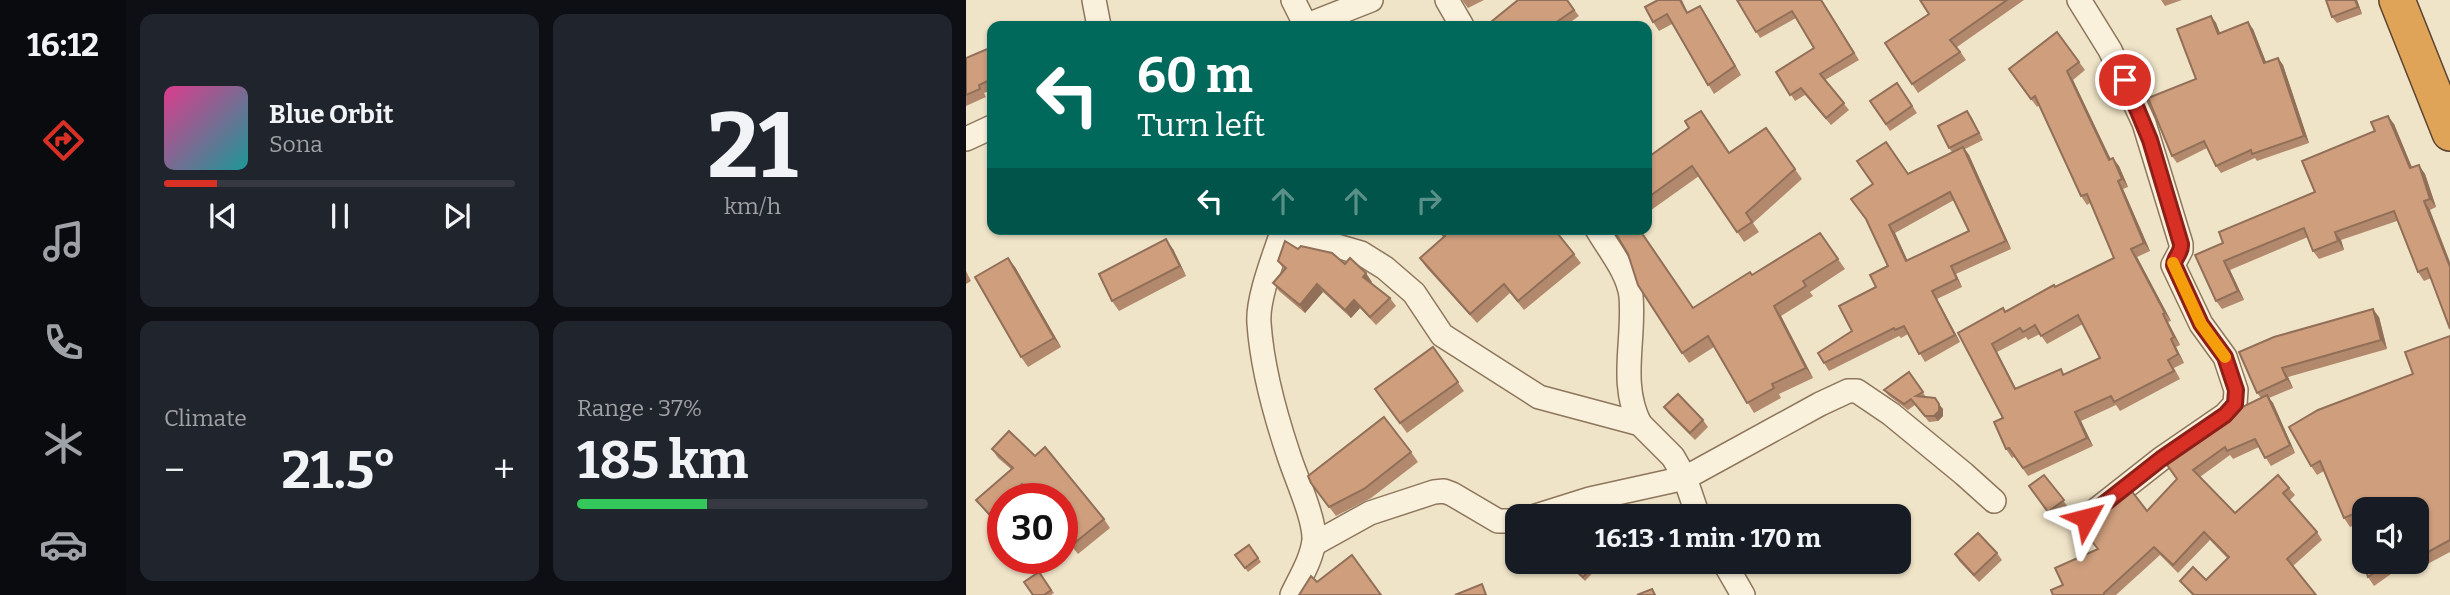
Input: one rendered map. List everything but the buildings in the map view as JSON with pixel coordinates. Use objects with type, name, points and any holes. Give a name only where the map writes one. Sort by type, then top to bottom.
[{"type":"highway","points":[[2397,0],[2450,133]]},
{"type":"street","points":[[1094,0],[1098,21]]},
{"type":"street","points":[[1293,0],[1304,21]]},
{"type":"street","points":[[1318,21],[1371,0]]},
{"type":"street","points":[[1447,0],[1459,21]]},
{"type":"street","points":[[2079,0],[2110,50],[2144,123],[2181,244],[2174,265],[2201,324],[2225,357],[2237,395],[2235,404],[2225,415],[2161,459],[2086,518]]},
{"type":"street","points":[[966,139],[987,129]]},
{"type":"street","points":[[1281,235],[1258,320],[1269,390],[1284,444],[1314,527],[1314,544],[1292,595]]},
{"type":"street","points":[[1294,235],[1361,253],[1385,268],[1414,293],[1442,335],[1539,397],[1640,424]]},
{"type":"street","points":[[1600,235],[1630,292],[1630,397],[1640,424],[1673,457],[1685,478],[1694,504]]},
{"type":"street","points":[[1574,504],[1685,478],[1820,404],[1849,391],[1857,391],[1891,414],[1994,501]]},
{"type":"street","points":[[1314,544],[1370,513],[1434,492],[1452,494],[1498,521],[1505,521]]},
{"type":"street","points":[[1731,574],[1743,595]]},
{"type":"slow traffic","points":[[2173,263],[2201,324],[2225,357]]},
{"type":"route","points":[[2086,518],[2161,459],[2229,412],[2237,395],[2225,357],[2201,324],[2173,263],[2181,250],[2181,244],[2150,140],[2125,80]]}]
